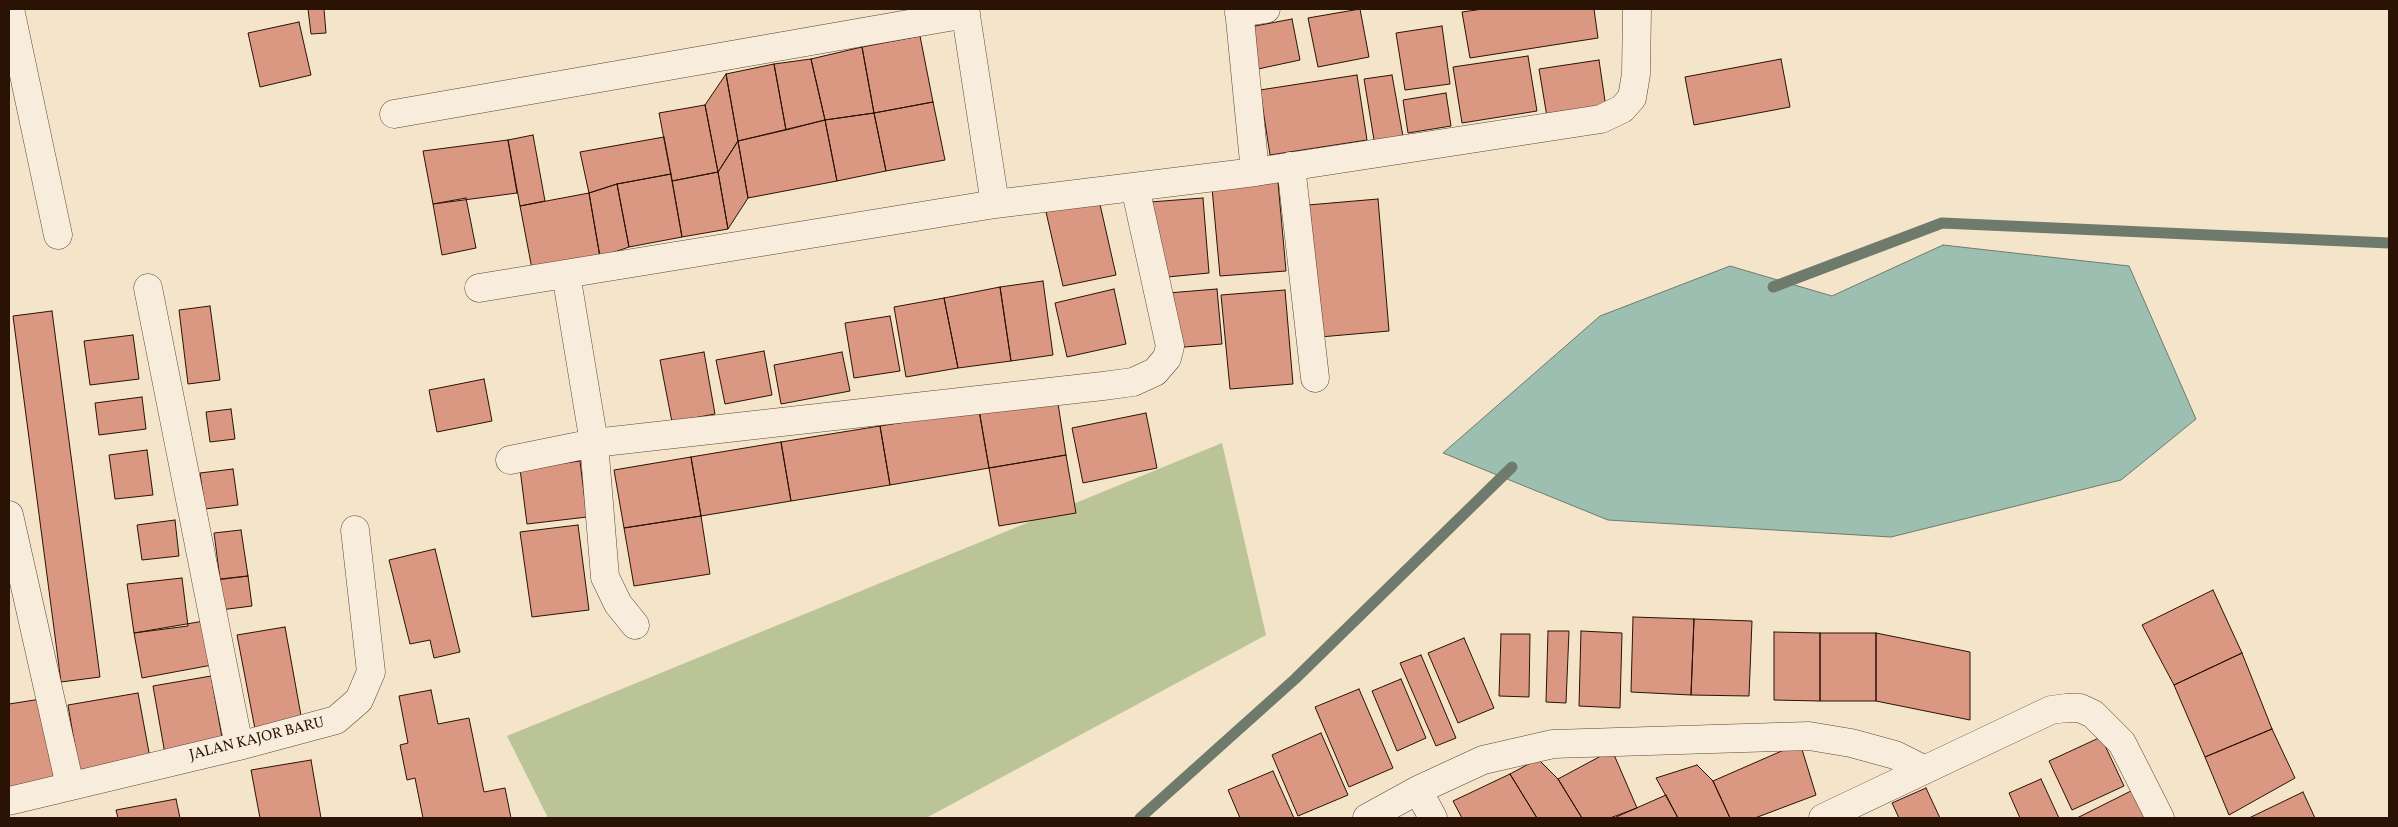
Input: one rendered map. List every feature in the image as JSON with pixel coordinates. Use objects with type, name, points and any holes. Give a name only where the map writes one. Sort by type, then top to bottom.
[{"type":"street","points":[[10,9],[58,235]]},
{"type":"street","points":[[1255,172],[1239,11],[1266,9]]},
{"type":"street","points":[[478,288],[995,204],[1255,172],[1602,119],[1622,109],[1632,98],[1636,74],[1637,9]]},
{"type":"street","points":[[394,114],[966,12],[995,204]]},
{"type":"street","points":[[1291,166],[1315,378]]},
{"type":"street","points":[[510,460],[594,443],[1133,382],[1155,372],[1167,358],[1170,346],[1135,187]]},
{"type":"street","points":[[566,274],[594,443],[605,577],[618,604],[635,625]]},
{"type":"street","points":[[148,288],[239,746]]},
{"type":"street","points":[[9,515],[70,786]]},
{"type":"street","name":"JALAN KAJOR BARU","points":[[9,801],[239,746],[336,720],[358,700],[371,672],[355,530]]},
{"type":"street","points":[[1823,818],[2051,710],[2080,708],[2093,714],[2122,743],[2160,818]]},
{"type":"street","points":[[1367,818],[1418,790],[1483,760],[1554,744],[1809,736],[1851,743],[1895,755],[1923,769]]},
{"type":"street","points":[[1418,790],[1433,818]]},
{"type":"shaded area","points":[[1943,245],[2129,266],[2196,419],[2121,480],[1891,537],[1608,520],[1443,453],[1600,316],[1730,266],[1832,296]]},
{"type":"shaded area","points":[[1222,443],[1266,635],[926,818],[548,818],[507,736]]},
{"type":"building","points":[[308,9],[324,9],[326,33],[311,34]]},
{"type":"building","points":[[1360,9],[1369,57],[1318,67],[1308,18]]},
{"type":"building","points":[[1483,9],[1594,9],[1598,38],[1470,58],[1462,12]]},
{"type":"building","points":[[1292,19],[1300,60],[1258,69],[1250,27]]},
{"type":"building","points":[[299,22],[311,75],[260,87],[248,33]]},
{"type":"building","points":[[1442,26],[1450,84],[1405,90],[1396,33]]},
{"type":"building","points":[[920,36],[933,102],[874,113],[862,47]]},
{"type":"building","points":[[862,47],[874,113],[825,120],[811,59]]},
{"type":"building","points":[[1528,56],[1537,111],[1462,123],[1453,67]]},
{"type":"building","points":[[811,59],[825,120],[786,130],[774,64]]},
{"type":"building","points":[[1781,59],[1790,107],[1694,125],[1685,77]]},
{"type":"building","points":[[1599,60],[1606,108],[1547,117],[1539,69]]},
{"type":"building","points":[[774,64],[786,130],[738,141],[726,74]]},
{"type":"building","points":[[726,74],[738,141],[718,172],[705,105]]},
{"type":"building","points":[[1357,75],[1367,140],[1270,155],[1260,90]]},
{"type":"building","points":[[1392,75],[1404,142],[1375,146],[1364,79]]},
{"type":"building","points":[[1446,93],[1451,126],[1408,133],[1403,100]]},
{"type":"building","points":[[933,102],[945,160],[886,171],[874,113]]},
{"type":"building","points":[[705,105],[718,172],[672,181],[659,113]]},
{"type":"building","points":[[874,113],[886,171],[837,181],[825,120]]},
{"type":"building","points":[[825,120],[837,181],[748,198],[738,141]]},
{"type":"building","points":[[533,135],[545,201],[520,206],[508,140]]},
{"type":"building","points":[[664,137],[671,174],[617,184],[589,193],[580,152]]},
{"type":"building","points":[[508,140],[517,193],[433,204],[423,151]]},
{"type":"building","points":[[738,141],[748,198],[728,229],[718,172]]},
{"type":"building","points":[[718,172],[728,229],[682,237],[672,181]]},
{"type":"building","points":[[671,174],[682,237],[629,247],[617,184]]},
{"type":"building","points":[[1278,182],[1286,271],[1220,276],[1212,188]]},
{"type":"building","points":[[617,184],[629,247],[600,257],[589,193]]},
{"type":"building","points":[[589,193],[600,257],[532,269],[520,206]]},
{"type":"building","points":[[466,198],[476,248],[442,255],[433,204]]},
{"type":"building","points":[[1203,198],[1209,273],[1157,278],[1150,202]]},
{"type":"building","points":[[1378,199],[1389,331],[1320,337],[1308,205]]},
{"type":"building","points":[[1099,200],[1116,275],[1063,286],[1046,212]]},
{"type":"building","points":[[1043,281],[1053,355],[1011,361],[1000,287]]},
{"type":"building","points":[[1000,287],[1011,361],[958,368],[944,298]]},
{"type":"building","points":[[1114,289],[1126,344],[1067,357],[1055,303]]},
{"type":"building","points":[[1217,289],[1222,344],[1172,348],[1168,293]]},
{"type":"building","points":[[1285,290],[1293,384],[1230,389],[1221,295]]},
{"type":"building","points":[[944,298],[958,368],[906,377],[894,307]]},
{"type":"building","points":[[210,306],[220,380],[188,384],[179,310]]},
{"type":"building","points":[[52,311],[100,677],[61,682],[13,316]]},
{"type":"building","points":[[890,316],[900,371],[854,378],[845,323]]},
{"type":"building","points":[[133,335],[139,379],[90,385],[84,341]]},
{"type":"building","points":[[764,351],[772,395],[725,404],[716,360]]},
{"type":"building","points":[[704,352],[715,414],[672,422],[660,360]]},
{"type":"building","points":[[842,352],[850,391],[781,404],[774,365]]},
{"type":"building","points":[[484,379],[492,421],[437,432],[429,390]]},
{"type":"building","points":[[142,397],[146,429],[99,435],[95,403]]},
{"type":"building","points":[[1057,397],[1066,455],[989,468],[979,410]]},
{"type":"building","points":[[231,409],[235,439],[210,442],[206,412]]},
{"type":"building","points":[[979,410],[989,468],[890,485],[880,426]]},
{"type":"building","points":[[1146,413],[1157,468],[1083,483],[1072,428]]},
{"type":"building","points":[[880,426],[890,485],[791,501],[781,442]]},
{"type":"building","points":[[781,442],[791,501],[701,516],[691,457]]},
{"type":"building","points":[[147,450],[153,495],[115,499],[109,455]]},
{"type":"building","points":[[1066,455],[1076,513],[999,526],[989,468]]},
{"type":"building","points":[[691,457],[701,516],[624,528],[614,470]]},
{"type":"building","points":[[580,461],[587,517],[527,524],[520,469]]},
{"type":"building","points":[[233,469],[238,505],[205,509],[200,473]]},
{"type":"building","points":[[701,516],[710,574],[634,586],[624,528]]},
{"type":"building","points":[[175,520],[179,556],[142,560],[137,525]]},
{"type":"building","points":[[578,525],[589,610],[532,617],[520,532]]},
{"type":"building","points":[[241,530],[248,576],[220,579],[214,533]]},
{"type":"building","points":[[435,549],[460,652],[434,658],[430,640],[410,644],[389,560]]},
{"type":"building","points":[[248,576],[252,606],[220,610],[216,580]]},
{"type":"building","points":[[182,578],[188,626],[134,633],[127,584]]},
{"type":"building","points":[[2213,590],[2242,653],[2174,685],[2142,625]]},
{"type":"building","points":[[1633,617],[1694,619],[1691,695],[1631,692]]},
{"type":"building","points":[[1694,619],[1752,621],[1749,696],[1691,695]]},
{"type":"building","points":[[204,621],[212,665],[142,678],[134,633]]},
{"type":"building","points":[[285,627],[302,721],[255,729],[237,635]]},
{"type":"building","points":[[1548,631],[1569,631],[1566,703],[1546,702]]},
{"type":"building","points":[[1581,631],[1622,633],[1620,708],[1579,706]]},
{"type":"building","points":[[1774,632],[1820,633],[1820,701],[1774,700]]},
{"type":"building","points":[[1820,633],[1876,633],[1876,701],[1820,701]]},
{"type":"building","points":[[1876,633],[1970,652],[1970,720],[1876,701]]},
{"type":"building","points":[[1501,634],[1530,634],[1529,697],[1499,696]]},
{"type":"building","points":[[1464,638],[1494,708],[1458,723],[1428,653]]},
{"type":"building","points":[[2242,653],[2272,729],[2205,757],[2174,685]]},
{"type":"building","points":[[1421,655],[1456,738],[1436,746],[1400,663]]},
{"type":"building","points":[[211,676],[223,743],[165,754],[153,686]]},
{"type":"building","points":[[1401,679],[1426,738],[1397,751],[1372,691]]},
{"type":"building","points":[[1359,689],[1393,768],[1349,787],[1315,707]]},
{"type":"building","points":[[431,690],[438,724],[469,718],[484,792],[505,788],[511,818],[423,818],[415,778],[407,780],[400,745],[408,743],[399,696]]},
{"type":"building","points":[[138,693],[150,758],[79,770],[68,705]]},
{"type":"building","points":[[41,699],[56,782],[9,790],[9,704]]},
{"type":"building","points":[[2272,729],[2295,778],[2229,815],[2205,757]]},
{"type":"building","points":[[1321,733],[1348,795],[1298,816],[1272,755]]},
{"type":"building","points":[[2101,737],[2124,786],[2072,810],[2049,761]]},
{"type":"building","points":[[1800,743],[1816,795],[1755,818],[1730,818],[1713,781]]},
{"type":"building","points":[[1612,750],[1637,808],[1610,818],[1582,818],[1558,779]]},
{"type":"building","points":[[1538,759],[1558,779],[1582,818],[1537,818],[1510,774]]},
{"type":"building","points":[[311,760],[321,818],[260,818],[251,770]]},
{"type":"building","points":[[1697,765],[1713,781],[1730,818],[1678,818],[1656,778]]},
{"type":"building","points":[[1273,771],[1294,818],[1240,818],[1228,790]]},
{"type":"building","points":[[1510,774],[1537,818],[1462,818],[1453,801]]},
{"type":"building","points":[[2041,779],[2059,818],[2020,818],[2009,793]]},
{"type":"building","points":[[1926,788],[1940,818],[1899,818],[1892,803]]},
{"type":"building","points":[[2133,790],[2147,818],[2077,818]]},
{"type":"building","points":[[2303,792],[2315,818],[2249,818]]},
{"type":"building","points":[[1666,795],[1678,818],[1616,817]]},
{"type":"building","points":[[176,799],[180,818],[118,818],[116,810]]},
{"type":"waterway","points":[[1773,287],[1942,223],[2389,243]]},
{"type":"waterway","points":[[1140,818],[1295,679],[1512,467]]}]
